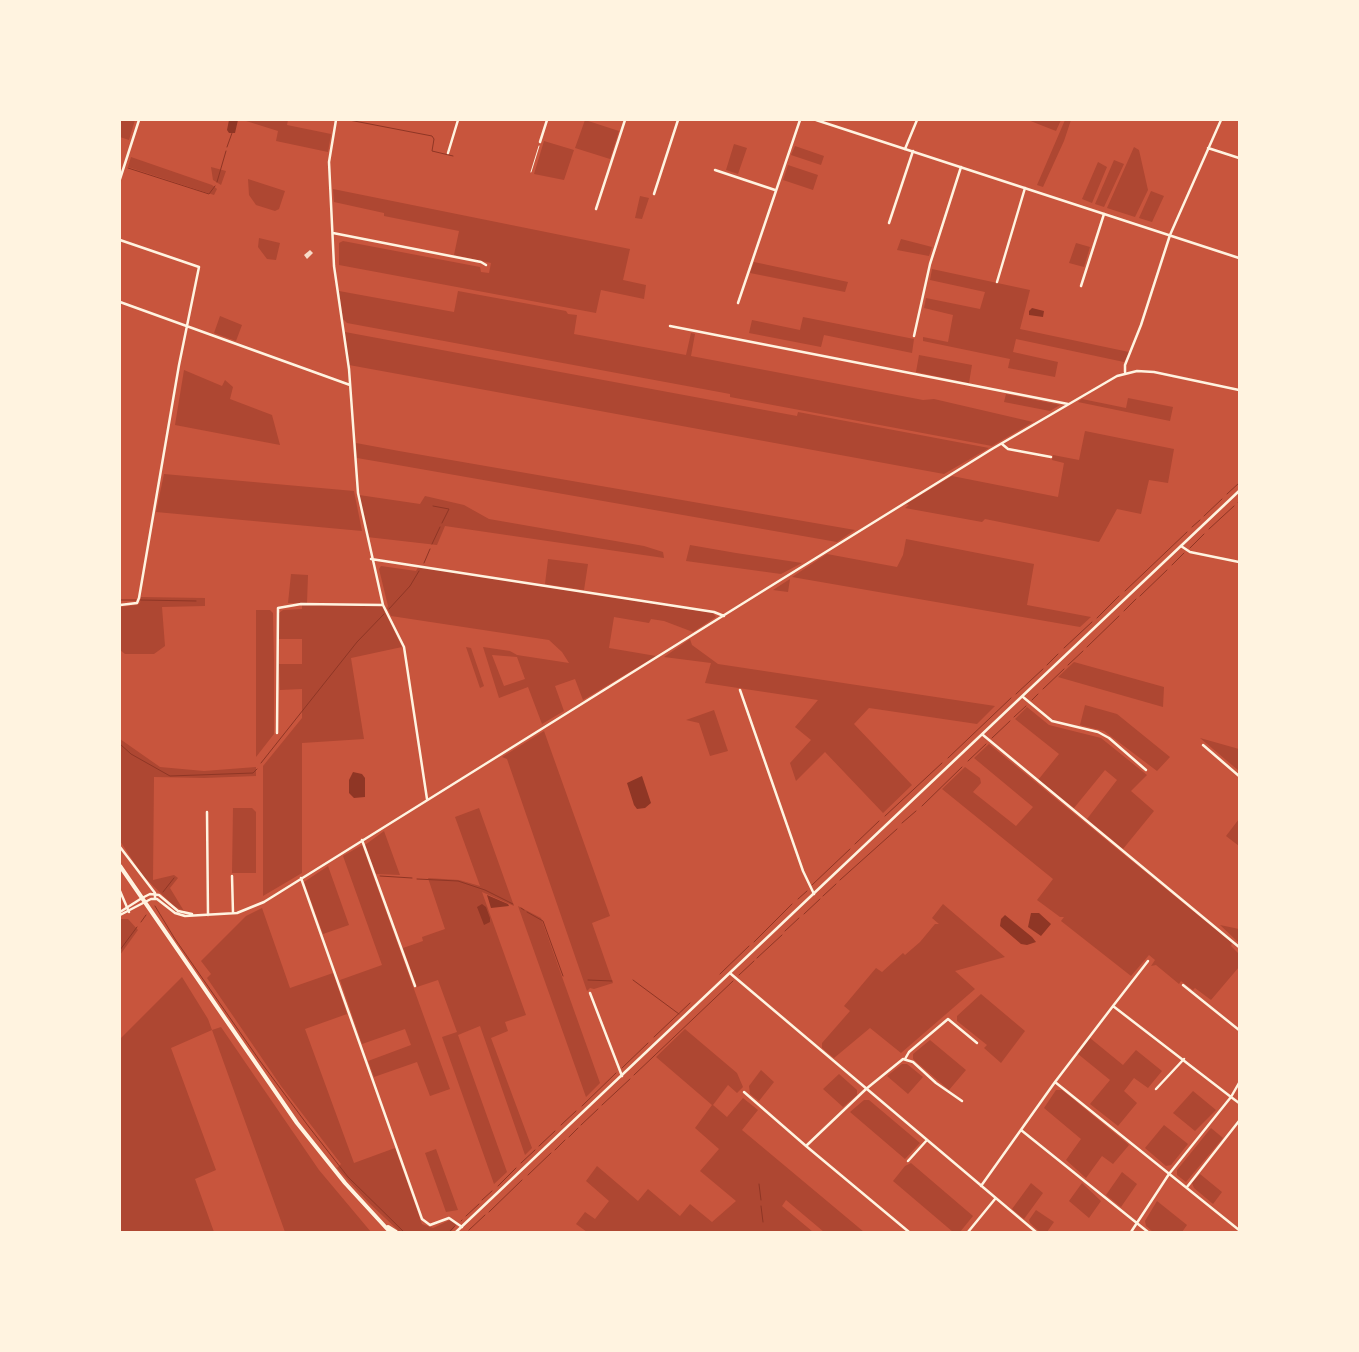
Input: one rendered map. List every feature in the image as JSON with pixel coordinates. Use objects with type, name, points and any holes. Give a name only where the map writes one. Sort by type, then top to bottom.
[{"type":"main road","points":[[120,866],[297,1123],[345,1183],[388,1227],[396,1232]]},
{"type":"main road","points":[[388,1227],[390,1232]]},
{"type":"street","points":[[120,179],[139,120]]},
{"type":"street","points":[[336,120],[329,162],[334,266],[350,385],[358,493],[371,560],[383,605],[404,647],[428,799]]},
{"type":"street","points":[[448,153],[458,120]]},
{"type":"street","points":[[540,142],[547,120]]},
{"type":"street","points":[[596,208],[625,120]]},
{"type":"street","points":[[654,194],[678,120]]},
{"type":"street","points":[[738,304],[800,120]]},
{"type":"street","points":[[816,120],[1239,258]]},
{"type":"street","points":[[905,149],[918,120]]},
{"type":"street","points":[[1125,373],[1125,365],[1141,325],[1170,235],[1221,120]]},
{"type":"street","points":[[1208,148],[1239,158]]},
{"type":"street","points":[[890,223],[913,151]]},
{"type":"street","points":[[914,336],[930,264],[961,167]]},
{"type":"street","points":[[716,170],[776,190]]},
{"type":"street","points":[[997,282],[1025,188]]},
{"type":"street","points":[[1080,286],[1104,214]]},
{"type":"street","points":[[333,233],[482,262],[486,265]]},
{"type":"street","points":[[120,240],[199,267],[186,326],[137,603],[120,605]]},
{"type":"street","points":[[120,302],[350,385]]},
{"type":"street","points":[[670,326],[1068,404]]},
{"type":"street","points":[[120,913],[144,900],[155,898],[179,915],[233,913],[261,904],[1002,443],[1125,373],[1154,372],[1239,390]]},
{"type":"street","points":[[1002,443],[1008,449],[1050,457]]},
{"type":"street","points":[[456,1232],[1024,697],[1239,491]]},
{"type":"street","points":[[1181,546],[1190,552],[1239,562]]},
{"type":"street","points":[[371,560],[705,610],[724,616]]},
{"type":"street","points":[[277,733],[278,608],[301,604],[383,605]]},
{"type":"street","points":[[740,690],[803,872],[814,894]]},
{"type":"street","points":[[1024,697],[1052,722],[1098,732],[1109,738],[1146,770]]},
{"type":"street","points":[[983,735],[1239,947]]},
{"type":"street","points":[[1203,744],[1239,776]]},
{"type":"street","points":[[207,812],[208,915]]},
{"type":"street","points":[[362,840],[415,986]]},
{"type":"street","points":[[120,847],[156,894],[180,911],[198,915]]},
{"type":"street","points":[[232,876],[233,913]]},
{"type":"street","points":[[301,878],[422,1219],[430,1225],[450,1218],[462,1227]]},
{"type":"street","points":[[120,891],[129,912]]},
{"type":"street","points":[[120,913],[129,912],[149,894],[156,894]]},
{"type":"street","points":[[155,898],[156,894]]},
{"type":"street","points":[[981,1186],[1055,1082],[1148,961]]},
{"type":"street","points":[[731,974],[1036,1232]]},
{"type":"street","points":[[1183,985],[1239,1030]]},
{"type":"street","points":[[590,993],[622,1076]]},
{"type":"street","points":[[1113,1006],[1239,1103]]},
{"type":"street","points":[[806,1146],[866,1089],[896,1063],[905,1059],[909,1052],[948,1019],[977,1043]]},
{"type":"street","points":[[905,1059],[913,1062],[936,1084],[962,1101]]},
{"type":"street","points":[[1156,1089],[1184,1059]]},
{"type":"street","points":[[1055,1082],[1239,1230]]},
{"type":"street","points":[[1131,1232],[1170,1174],[1231,1097],[1239,1083]]},
{"type":"street","points":[[744,1092],[909,1232]]},
{"type":"street","points":[[1187,1187],[1239,1122]]},
{"type":"street","points":[[1021,1130],[1148,1232]]},
{"type":"street","points":[[908,1161],[927,1140]]},
{"type":"street","points":[[968,1232],[996,1199]]},
{"type":"path","points":[[531,172],[540,142]]},
{"type":"shaded area","points":[[120,120],[135,120],[129,140],[120,137]]},
{"type":"shaded area","points":[[229,120],[238,120],[235,133],[229,133],[227,130]]},
{"type":"shaded area","points":[[243,120],[288,120],[287,125],[331,134],[328,152],[276,141],[278,131]]},
{"type":"shaded area","points":[[585,120],[619,131],[610,159],[575,148]]},
{"type":"shaded area","points":[[1028,120],[1061,120],[1056,131]]},
{"type":"shaded area","points":[[1065,120],[1071,120],[1064,141],[1043,187],[1037,185]]},
{"type":"shaded area","points":[[544,141],[574,150],[564,180],[534,174]]},
{"type":"shaded area","points":[[734,144],[747,148],[738,174],[726,170]]},
{"type":"shaded area","points":[[795,146],[824,156],[821,165],[791,155]]},
{"type":"shaded area","points":[[1134,147],[1139,150],[1148,190],[1135,217],[1107,208]]},
{"type":"shaded area","points":[[131,157],[212,185],[217,189],[214,195],[128,167]]},
{"type":"shaded area","points":[[1114,160],[1124,164],[1104,207],[1095,204]]},
{"type":"shaded area","points":[[1098,162],[1107,167],[1092,203],[1082,199]]},
{"type":"shaded area","points":[[788,165],[818,175],[813,190],[783,180]]},
{"type":"shaded area","points":[[211,167],[226,171],[221,185],[213,180]]},
{"type":"shaded area","points":[[248,179],[285,191],[279,209],[275,211],[256,205],[249,195]]},
{"type":"shaded area","points":[[333,189],[630,249],[623,280],[646,285],[644,299],[601,290],[596,313],[339,265],[339,243],[343,241],[480,267],[481,272],[489,273],[491,263],[454,255],[459,231],[384,216],[384,213],[334,202]]},
{"type":"shaded area","points":[[1151,191],[1164,196],[1152,222],[1139,218]]},
{"type":"shaded area","points":[[640,196],[649,198],[642,219],[635,218]]},
{"type":"shaded area","points":[[259,238],[280,243],[276,260],[267,259],[258,247]]},
{"type":"shaded area","points":[[901,239],[932,247],[929,256],[897,250]]},
{"type":"shaded area","points":[[1076,243],[1090,247],[1084,267],[1069,263]]},
{"type":"shaded area","points":[[754,262],[848,282],[845,292],[750,273]]},
{"type":"shaded area","points":[[932,269],[1030,290],[1020,329],[1129,352],[1124,362],[1016,339],[1013,352],[1058,362],[1055,377],[1008,368],[1010,359],[923,341],[923,337],[948,342],[953,315],[924,308],[926,298],[980,309],[985,292],[930,280]]},
{"type":"shaded area","points":[[339,291],[454,312],[458,291],[529,304],[577,315],[574,334],[686,355],[691,333],[695,334],[691,356],[923,400],[934,399],[1033,422],[992,446],[730,397],[730,394],[347,323],[343,319]]},
{"type":"shaded area","points":[[1032,308],[1044,311],[1043,317],[1029,315],[1029,311]]},
{"type":"shaded area","points":[[220,316],[242,325],[236,341],[214,333]]},
{"type":"shaded area","points":[[803,317],[914,339],[912,353],[824,335],[821,347],[749,333],[752,320],[800,330]]},
{"type":"shaded area","points":[[345,332],[797,416],[798,412],[989,448],[944,474],[349,365]]},
{"type":"shaded area","points":[[919,355],[972,365],[969,383],[916,372]]},
{"type":"shaded area","points":[[184,370],[222,386],[225,380],[233,387],[230,399],[272,415],[280,445],[175,425]]},
{"type":"shaded area","points":[[1006,394],[1060,405],[1050,411],[1004,402]]},
{"type":"shaded area","points":[[1128,398],[1173,407],[1170,421],[1078,402],[1082,399],[1126,408]]},
{"type":"shaded area","points":[[1085,431],[1174,449],[1168,483],[1149,480],[1141,514],[1117,509],[1099,542],[985,519],[982,522],[905,508],[909,505],[906,504],[952,476],[1058,497],[1064,463],[1052,460],[1053,455],[1079,460]]},
{"type":"shaded area","points":[[356,443],[855,530],[837,542],[357,458]]},
{"type":"shaded area","points":[[164,474],[354,491],[362,531],[156,512]]},
{"type":"shaded area","points":[[359,495],[420,504],[425,496],[464,505],[489,519],[644,546],[663,552],[664,558],[445,526],[437,545],[367,537]]},
{"type":"shaded area","points":[[906,539],[1034,564],[1027,605],[1091,617],[1080,627],[792,577],[827,554],[897,567],[903,555]]},
{"type":"shaded area","points":[[690,545],[802,563],[781,574],[686,561]]},
{"type":"shaded area","points":[[548,559],[588,564],[584,590],[545,584]]},
{"type":"shaded area","points":[[381,566],[416,571],[418,567],[713,613],[716,617],[693,632],[664,621],[651,619],[649,623],[614,617],[609,648],[656,656],[583,700],[575,679],[555,686],[564,711],[542,724],[528,687],[499,698],[483,647],[510,651],[517,655],[569,663],[562,652],[549,640],[391,616],[387,608],[379,569]],"holes":[[[492,655],[517,657],[525,679],[504,686]]]},
{"type":"shaded area","points":[[291,574],[308,575],[307,603],[288,603]]},
{"type":"shaded area","points":[[790,579],[788,592],[773,590]]},
{"type":"shaded area","points":[[141,597],[205,598],[205,606],[162,607],[165,646],[154,654],[125,654],[120,650],[120,607],[137,605],[140,603]]},
{"type":"shaded area","points":[[302,605],[382,606],[402,647],[351,658],[364,739],[302,743],[302,873],[263,896],[263,766],[302,718],[302,689],[280,690],[279,664],[302,664],[302,639],[279,639],[279,613],[283,610],[302,609]]},
{"type":"shaded area","points":[[256,610],[270,610],[273,613],[274,734],[256,757]]},
{"type":"shaded area","points":[[690,639],[692,645],[718,664],[995,706],[977,724],[869,708],[854,724],[912,785],[883,813],[825,752],[796,781],[790,763],[811,740],[795,727],[818,700],[705,683],[711,663],[664,657]]},
{"type":"shaded area","points":[[466,647],[471,648],[484,686],[480,688]]},
{"type":"shaded area","points":[[1074,662],[1164,687],[1163,707],[1058,677]]},
{"type":"shaded area","points":[[1085,705],[1117,714],[1170,757],[1157,771],[1104,731],[1080,725]]},
{"type":"shaded area","points":[[1027,707],[1049,725],[1101,738],[1147,775],[1131,791],[1154,811],[1123,849],[1087,819],[1117,780],[1105,770],[1074,808],[1038,780],[1059,754],[1015,719]]},
{"type":"shaded area","points":[[714,710],[728,751],[710,756],[699,723],[686,720]]},
{"type":"shaded area","points":[[544,731],[610,916],[592,923],[613,983],[594,989],[590,988],[587,991],[507,759],[502,757]]},
{"type":"shaded area","points":[[1200,738],[1239,749],[1239,771]]},
{"type":"shaded area","points":[[120,739],[160,767],[204,771],[256,767],[256,776],[154,777],[153,880],[174,875],[178,878],[170,888],[184,911],[174,906],[143,876],[120,841]]},
{"type":"shaded area","points":[[989,744],[1232,943],[1231,946],[1239,954],[1239,967],[1211,1000],[1195,988],[1193,990],[1181,981],[1179,984],[1156,965],[1151,966],[1155,960],[1149,955],[1131,976],[1061,921],[1064,917],[1060,917],[1037,900],[1053,879],[942,789],[965,767],[980,778],[981,783],[973,792],[1016,826],[1033,807],[974,758]]},
{"type":"shaded area","points":[[353,772],[362,774],[365,778],[365,797],[354,798],[349,793],[349,780]]},
{"type":"shaded area","points":[[642,776],[651,803],[645,808],[637,809],[627,783]]},
{"type":"shaded area","points":[[233,808],[252,808],[256,812],[256,873],[232,873]]},
{"type":"shaded area","points":[[479,808],[514,906],[482,892],[526,1015],[505,1022],[508,1031],[491,1038],[532,1148],[525,1155],[480,1026],[458,1035],[507,1172],[494,1184],[442,1037],[457,1032],[438,980],[417,987],[403,948],[423,941],[422,937],[445,929],[428,878],[459,880],[480,886],[455,817]]},
{"type":"shaded area","points":[[1239,819],[1239,846],[1226,836]]},
{"type":"shaded area","points":[[384,831],[400,875],[376,874],[365,845]]},
{"type":"shaded area","points":[[362,845],[450,1089],[430,1096],[417,1062],[374,1077],[368,1061],[411,1045],[405,1029],[362,1044],[340,980],[382,965],[343,856]]},
{"type":"shaded area","points":[[328,866],[349,925],[323,934],[304,882]]},
{"type":"shaded area","points":[[487,895],[508,904],[509,906],[491,908]]},
{"type":"shaded area","points":[[482,904],[486,907],[490,918],[490,922],[484,925],[477,907]]},
{"type":"shaded area","points":[[943,904],[1005,957],[955,971],[975,989],[901,1053],[870,1028],[834,1058],[822,1048],[822,1043],[850,1011],[844,1006],[876,968],[882,972],[903,953],[905,955],[920,942],[935,924],[939,924],[932,918]]},
{"type":"shaded area","points":[[518,906],[541,918],[600,1083],[586,1097]]},
{"type":"shaded area","points":[[262,908],[290,988],[333,973],[347,1014],[305,1029],[354,1163],[395,1148],[422,1224],[433,1228],[450,1220],[456,1225],[451,1232],[400,1232],[369,1203],[337,1168],[341,1164],[281,1086],[207,978],[211,974],[201,961],[246,916]]},
{"type":"shaded area","points":[[1031,913],[1039,913],[1051,924],[1041,936],[1028,927]]},
{"type":"shaded area","points":[[1005,915],[1036,942],[1027,945],[1021,944],[1000,926],[1001,919]]},
{"type":"shaded area","points":[[120,919],[128,919],[138,930],[120,955]]},
{"type":"shaded area","points":[[1220,925],[1239,929],[1239,943]]},
{"type":"shaded area","points":[[182,977],[208,1019],[212,1030],[171,1048],[216,1170],[195,1179],[214,1232],[120,1232],[120,1039]]},
{"type":"shaded area","points":[[981,994],[1025,1031],[1001,1063],[984,1048],[987,1045],[957,1021],[957,1016]]},
{"type":"shaded area","points":[[221,1027],[319,1170],[371,1232],[285,1232],[212,1030]]},
{"type":"shaded area","points":[[685,1029],[737,1073],[743,1087],[737,1093],[728,1085],[713,1105],[727,1117],[743,1098],[758,1110],[742,1130],[864,1232],[824,1232],[786,1200],[782,1206],[813,1232],[587,1232],[576,1224],[585,1212],[595,1219],[609,1201],[586,1181],[597,1166],[638,1201],[648,1189],[680,1216],[690,1204],[712,1222],[736,1201],[700,1171],[719,1149],[695,1128],[712,1105],[656,1057]]},
{"type":"shaded area","points":[[1090,1038],[1123,1065],[1136,1050],[1162,1071],[1148,1088],[1134,1078],[1124,1091],[1137,1103],[1118,1126],[1090,1104],[1110,1080],[1078,1054]]},
{"type":"shaded area","points":[[930,1040],[966,1070],[949,1090],[913,1059],[913,1054]]},
{"type":"shaded area","points":[[902,1064],[907,1064],[923,1077],[908,1094],[887,1076]]},
{"type":"shaded area","points":[[761,1070],[774,1082],[759,1101],[750,1094],[749,1086]]},
{"type":"shaded area","points":[[839,1074],[857,1090],[857,1095],[843,1107],[823,1089]]},
{"type":"shaded area","points":[[1056,1090],[1062,1090],[1129,1145],[1113,1164],[1102,1156],[1086,1178],[1066,1160],[1081,1139],[1044,1108]]},
{"type":"shaded area","points":[[1193,1091],[1216,1110],[1195,1131],[1173,1113]]},
{"type":"shaded area","points":[[864,1100],[869,1100],[920,1143],[905,1159],[850,1112]]},
{"type":"shaded area","points":[[1164,1125],[1188,1144],[1171,1165],[1166,1166],[1145,1148]]},
{"type":"shaded area","points":[[1211,1128],[1223,1138],[1186,1182],[1177,1175],[1177,1170]]},
{"type":"shaded area","points":[[436,1149],[458,1210],[446,1212],[425,1153]]},
{"type":"shaded area","points":[[911,1163],[973,1216],[960,1232],[953,1232],[893,1181],[905,1166]]},
{"type":"shaded area","points":[[1122,1172],[1137,1184],[1121,1207],[1106,1195]]},
{"type":"shaded area","points":[[1200,1174],[1222,1192],[1213,1204],[1194,1188],[1192,1183]]},
{"type":"shaded area","points":[[1031,1183],[1043,1193],[1024,1219],[1012,1209]]},
{"type":"shaded area","points":[[1082,1183],[1101,1201],[1089,1218],[1069,1201]]},
{"type":"shaded area","points":[[1157,1201],[1187,1225],[1182,1232],[1153,1232],[1146,1226],[1145,1221]]},
{"type":"shaded area","points":[[1036,1210],[1054,1222],[1047,1232],[1040,1232],[1030,1223],[1029,1220]]},
{"type":"building","points":[[310,250],[313,253],[307,259],[304,255]]},
{"type":"waterway","points":[[349,120],[432,136],[434,139],[432,151],[453,156]]},
{"type":"waterway","points":[[227,147],[232,133]]},
{"type":"waterway","points":[[217,182],[226,151]]},
{"type":"waterway","points":[[128,168],[209,194],[215,186]]},
{"type":"waterway","points":[[1227,494],[1239,483]]},
{"type":"waterway","points":[[1204,516],[1222,499]]},
{"type":"waterway","points":[[433,506],[449,509],[442,523]]},
{"type":"waterway","points":[[1209,529],[1234,506]]},
{"type":"waterway","points":[[1192,527],[1200,520]]},
{"type":"waterway","points":[[432,544],[440,527]]},
{"type":"waterway","points":[[1125,591],[1187,532]]},
{"type":"waterway","points":[[1190,548],[1204,534]]},
{"type":"waterway","points":[[424,563],[430,549]]},
{"type":"waterway","points":[[1172,565],[1184,553]]},
{"type":"waterway","points":[[1140,596],[1167,570]]},
{"type":"waterway","points":[[389,609],[410,586],[419,571]]},
{"type":"waterway","points":[[1097,618],[1119,596]]},
{"type":"waterway","points":[[1124,611],[1136,599]]},
{"type":"waterway","points":[[120,600],[136,600]]},
{"type":"waterway","points":[[140,600],[196,601]]},
{"type":"waterway","points":[[261,763],[357,642],[384,614]]},
{"type":"waterway","points":[[1087,647],[1119,616]]},
{"type":"waterway","points":[[1064,648],[1092,622]]},
{"type":"waterway","points":[[1068,665],[1083,651]]},
{"type":"waterway","points":[[1047,665],[1058,654]]},
{"type":"waterway","points":[[1016,694],[1043,669]]},
{"type":"waterway","points":[[1043,689],[1064,669]]},
{"type":"waterway","points":[[1032,700],[1038,694]]},
{"type":"waterway","points":[[948,758],[1011,698]]},
{"type":"waterway","points":[[1014,717],[1026,706]]},
{"type":"waterway","points":[[992,738],[1010,721]]},
{"type":"waterway","points":[[120,744],[131,754],[170,776],[253,773],[257,769]]},
{"type":"waterway","points":[[968,761],[986,744]]},
{"type":"waterway","points":[[885,816],[942,763]]},
{"type":"waterway","points":[[922,806],[962,767]]},
{"type":"waterway","points":[[902,823],[916,811]]},
{"type":"waterway","points":[[855,844],[879,821]]},
{"type":"waterway","points":[[840,880],[897,829]]},
{"type":"waterway","points":[[812,885],[850,849]]},
{"type":"waterway","points":[[380,876],[412,878]]},
{"type":"waterway","points":[[163,892],[174,878]]},
{"type":"waterway","points":[[417,879],[458,881],[485,890],[513,904]]},
{"type":"waterway","points":[[823,896],[836,884]]},
{"type":"waterway","points":[[798,899],[807,891]]},
{"type":"waterway","points":[[804,914],[820,899]]},
{"type":"waterway","points":[[754,942],[792,904]]},
{"type":"waterway","points":[[155,906],[175,939],[260,1061],[309,1127],[348,1177],[404,1232]]},
{"type":"waterway","points":[[527,912],[543,921],[563,976]]},
{"type":"waterway","points":[[141,922],[146,915]]},
{"type":"waterway","points":[[785,931],[799,918]]},
{"type":"waterway","points":[[120,950],[137,927]]},
{"type":"waterway","points":[[757,958],[782,935]]},
{"type":"waterway","points":[[720,974],[749,946]]},
{"type":"waterway","points":[[739,975],[754,961]]},
{"type":"waterway","points":[[588,980],[612,981]]},
{"type":"waterway","points":[[633,980],[679,1014]]},
{"type":"waterway","points":[[634,1075],[733,981]]},
{"type":"waterway","points":[[654,1037],[690,1003]]},
{"type":"waterway","points":[[622,1068],[648,1043]]},
{"type":"waterway","points":[[582,1106],[616,1073]]},
{"type":"waterway","points":[[602,1105],[630,1079]]},
{"type":"waterway","points":[[581,1125],[598,1109]]},
{"type":"waterway","points":[[561,1125],[576,1111]]},
{"type":"waterway","points":[[569,1137],[578,1128]]},
{"type":"waterway","points":[[539,1146],[555,1131]]},
{"type":"waterway","points":[[555,1150],[565,1140]]},
{"type":"waterway","points":[[521,1163],[535,1150]]},
{"type":"waterway","points":[[528,1175],[551,1153]]},
{"type":"waterway","points":[[498,1186],[516,1168]]},
{"type":"waterway","points":[[489,1212],[522,1180]]},
{"type":"waterway","points":[[759,1184],[761,1200]]},
{"type":"waterway","points":[[482,1200],[492,1191]]},
{"type":"waterway","points":[[466,1216],[479,1204]]},
{"type":"waterway","points":[[761,1206],[763,1222]]},
{"type":"waterway","points":[[469,1230],[485,1215]]},
{"type":"waterway","points":[[449,1232],[455,1226]]}]
